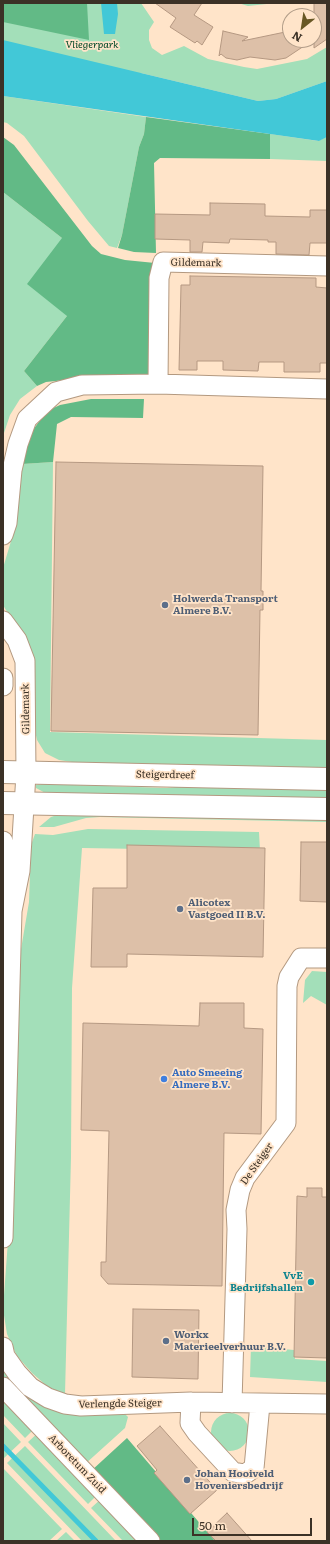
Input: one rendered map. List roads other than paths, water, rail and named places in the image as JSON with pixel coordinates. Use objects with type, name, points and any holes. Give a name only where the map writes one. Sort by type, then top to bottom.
[{"type":"main road","name":"Steigerdreef","points":[[3,772],[26,774],[71,773],[327,779]]},
{"type":"main road","points":[[3,803],[327,809]]},
{"type":"street","name":"Gildemark","points":[[158,384],[159,278],[163,262],[327,266]]},
{"type":"street","points":[[3,535],[7,523],[8,469],[27,419],[56,392],[82,385],[158,384],[327,389]]},
{"type":"street","name":"Gildemark","points":[[3,621],[17,640],[25,661],[26,804]]},
{"type":"street","points":[[3,678],[3,686]]},
{"type":"street","points":[[3,1238],[12,911],[20,871],[26,804]]},
{"type":"street","points":[[3,841],[4,873],[12,911]]},
{"type":"street","name":"De Steiger","points":[[232,1403],[237,1229],[236,1210],[240,1190],[245,1178],[286,1123],[287,986],[289,977],[300,958],[327,958]]},
{"type":"street","name":"Verlengde Steiger","points":[[3,1347],[6,1356],[16,1373],[30,1387],[48,1398],[65,1404],[93,1406],[191,1402]]},
{"type":"street","name":"Arboretum Zuid","points":[[3,1387],[150,1541]]},
{"type":"street","points":[[260,1404],[254,1468],[245,1474],[233,1472],[197,1433],[190,1423],[191,1402],[327,1404]]},
{"type":"water","points":[[101,3],[117,3],[118,14],[115,34],[104,34]]},
{"type":"water","points":[[3,40],[258,101],[276,99],[327,81],[327,137],[319,141],[3,96]]},
{"type":"waterway","points":[[3,1446],[96,1541]]},
{"type":"place","name":"Holwerda Transport Almere B.V.","points":[[165,605]]},
{"type":"place","name":"Alicotex Vastgoed II B.V.","points":[[180,909]]},
{"type":"place","name":"Auto Smeeing Almere B.V.","points":[[164,1079]]},
{"type":"place","name":"VvE Bedrijfshallen","points":[[311,1282]]},
{"type":"place","name":"Workx Materieelverhuur B.V.","points":[[166,1341]]},
{"type":"place","name":"Johan Hooiveld Hoveniersbedrijf","points":[[187,1480]]},
{"type":"park label","name":"Vliegerpark","points":[[92,45]]}]
